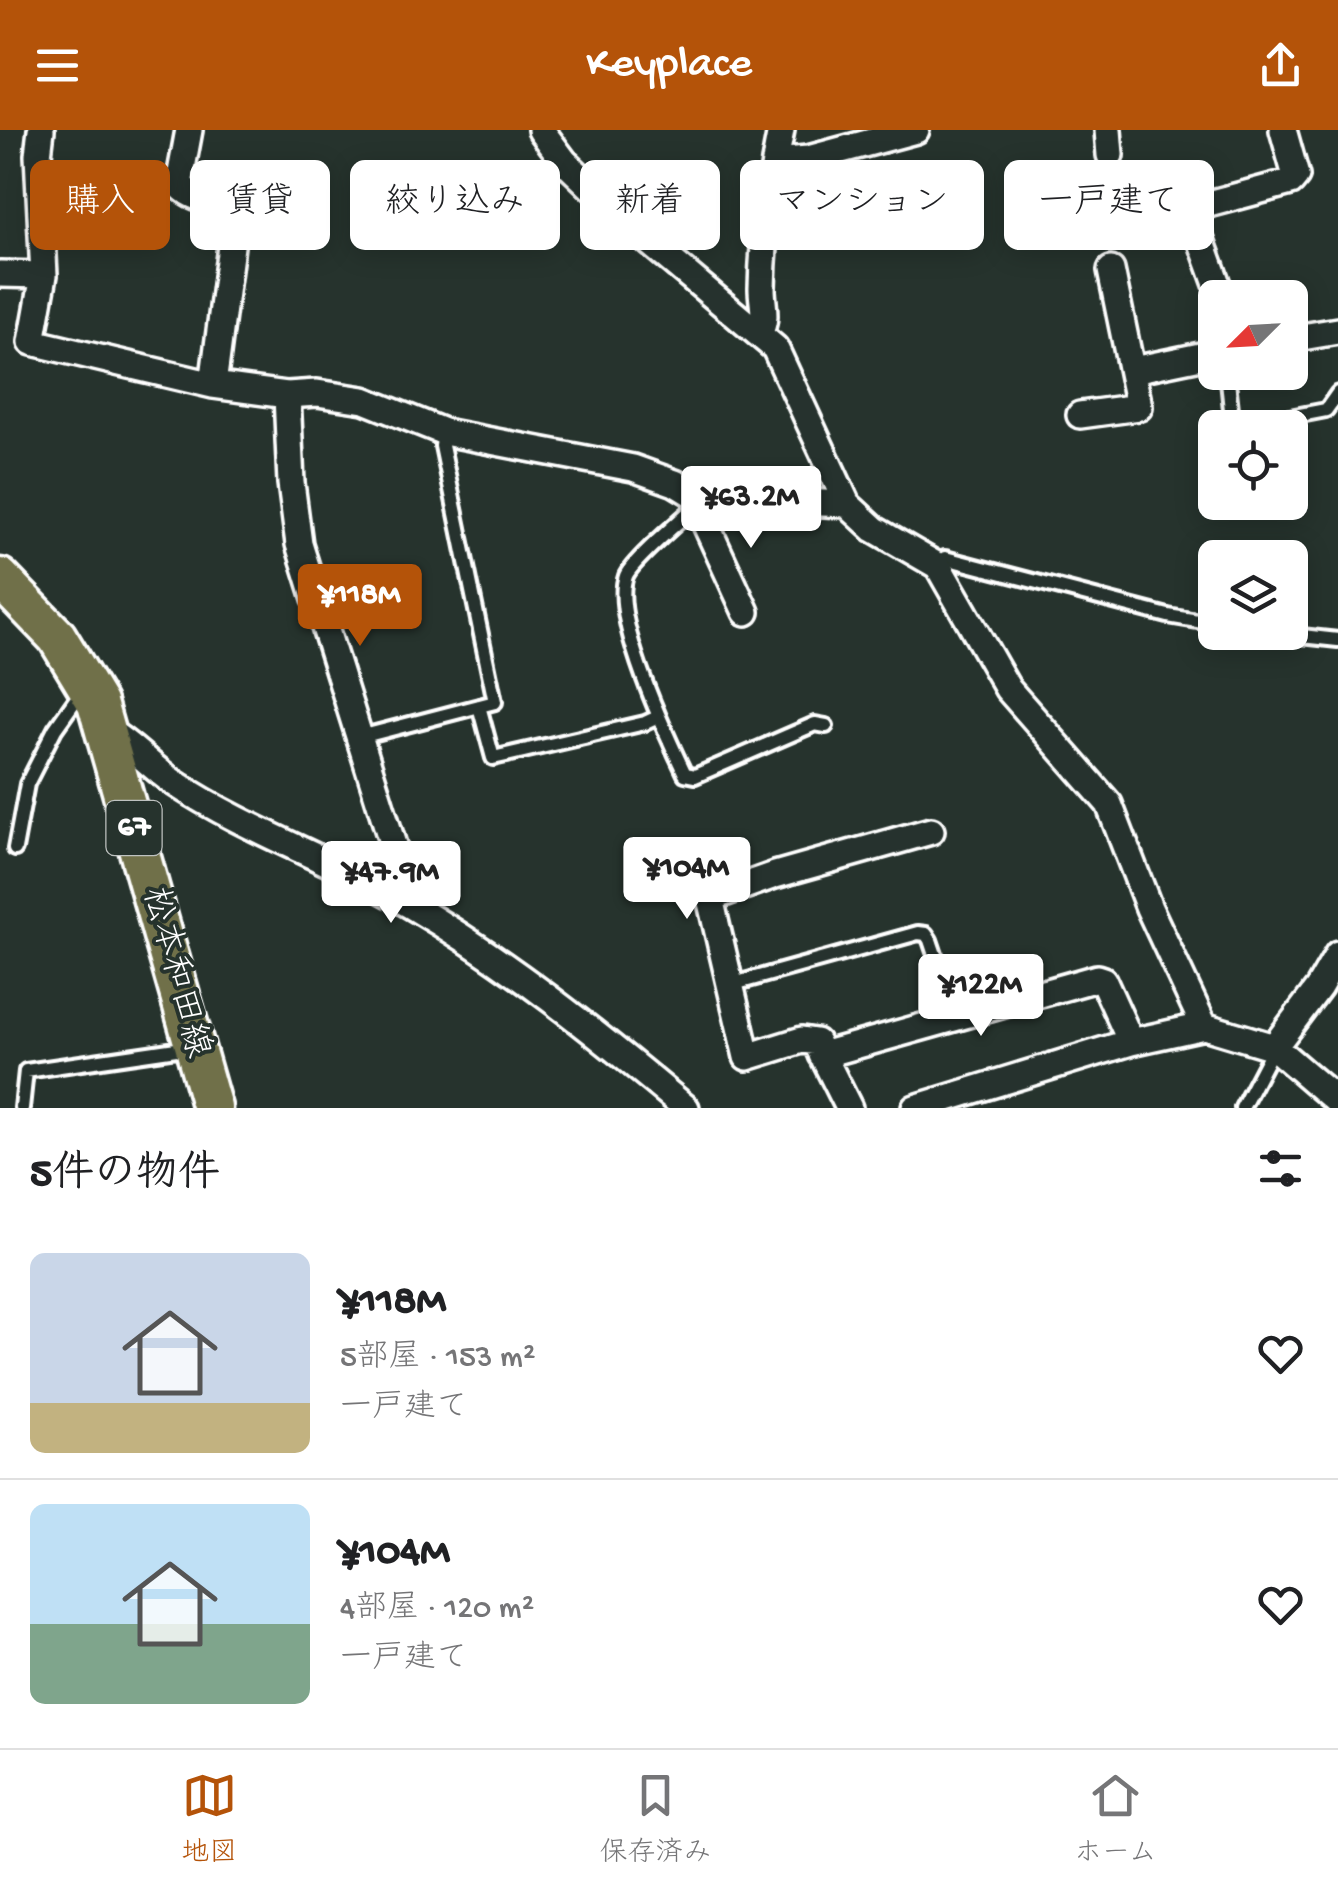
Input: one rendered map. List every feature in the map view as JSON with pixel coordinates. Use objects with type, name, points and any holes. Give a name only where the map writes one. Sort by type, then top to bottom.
[{"type":"main road","name":"松本和田線","points":[[3,585],[57,637],[87,684],[108,730],[212,1108]]},
{"type":"street","points":[[40,130],[44,276],[32,342],[212,385],[287,395],[317,392],[364,400],[444,432],[633,468],[675,483],[698,501],[746,612]]},
{"type":"street","points":[[188,130],[179,184],[186,193],[227,206],[235,215],[212,385]]},
{"type":"street","points":[[541,130],[564,161],[650,242],[776,348],[847,504],[874,529],[938,566],[1008,689],[1109,804],[1149,908],[1204,1026]]},
{"type":"street","points":[[774,160],[781,130]]},
{"type":"street","points":[[797,160],[916,130]]},
{"type":"street","points":[[1216,280],[1190,209],[1291,182],[1296,176],[1283,130]]},
{"type":"street","points":[[759,333],[766,322],[762,288],[766,250]]},
{"type":"street","points":[[1080,415],[1139,407],[1111,270]]},
{"type":"street","points":[[0,274],[44,276]]},
{"type":"street","points":[[1308,336],[1338,330]]},
{"type":"street","points":[[1133,370],[1198,357]]},
{"type":"street","points":[[287,395],[298,544],[412,906]]},
{"type":"street","points":[[698,501],[847,504]]},
{"type":"street","points":[[108,730],[131,744],[171,781],[251,826],[412,906],[534,987],[686,1108]]},
{"type":"street","points":[[848,1108],[816,1042],[802,1040],[747,1057],[710,898],[775,874],[930,832]]},
{"type":"street","points":[[1274,1047],[1319,987],[1338,954]]},
{"type":"street","points":[[822,1055],[1096,978],[1103,980],[1131,1042]]},
{"type":"street","points":[[915,1108],[1131,1042],[1204,1026],[1274,1047],[1338,1102]]},
{"type":"lane","points":[[1308,413],[1326,410],[1338,393]]},
{"type":"lane","points":[[360,737],[495,702],[442,446],[444,432]]},
{"type":"lane","points":[[698,501],[627,573],[624,590],[629,627],[658,716],[685,774],[694,776],[815,724],[826,726]]},
{"type":"lane","points":[[938,566],[945,558],[1198,621]]},
{"type":"lane","points":[[1308,637],[1338,640]]},
{"type":"lane","points":[[15,848],[27,784],[55,729],[87,684]]},
{"type":"lane","points":[[479,706],[493,758],[645,723],[658,716]]},
{"type":"lane","points":[[730,985],[926,934],[956,1018]]},
{"type":"lane","points":[[22,1108],[26,1072],[194,1047]]},
{"type":"lane","points":[[1242,1108],[1274,1047]]}]
